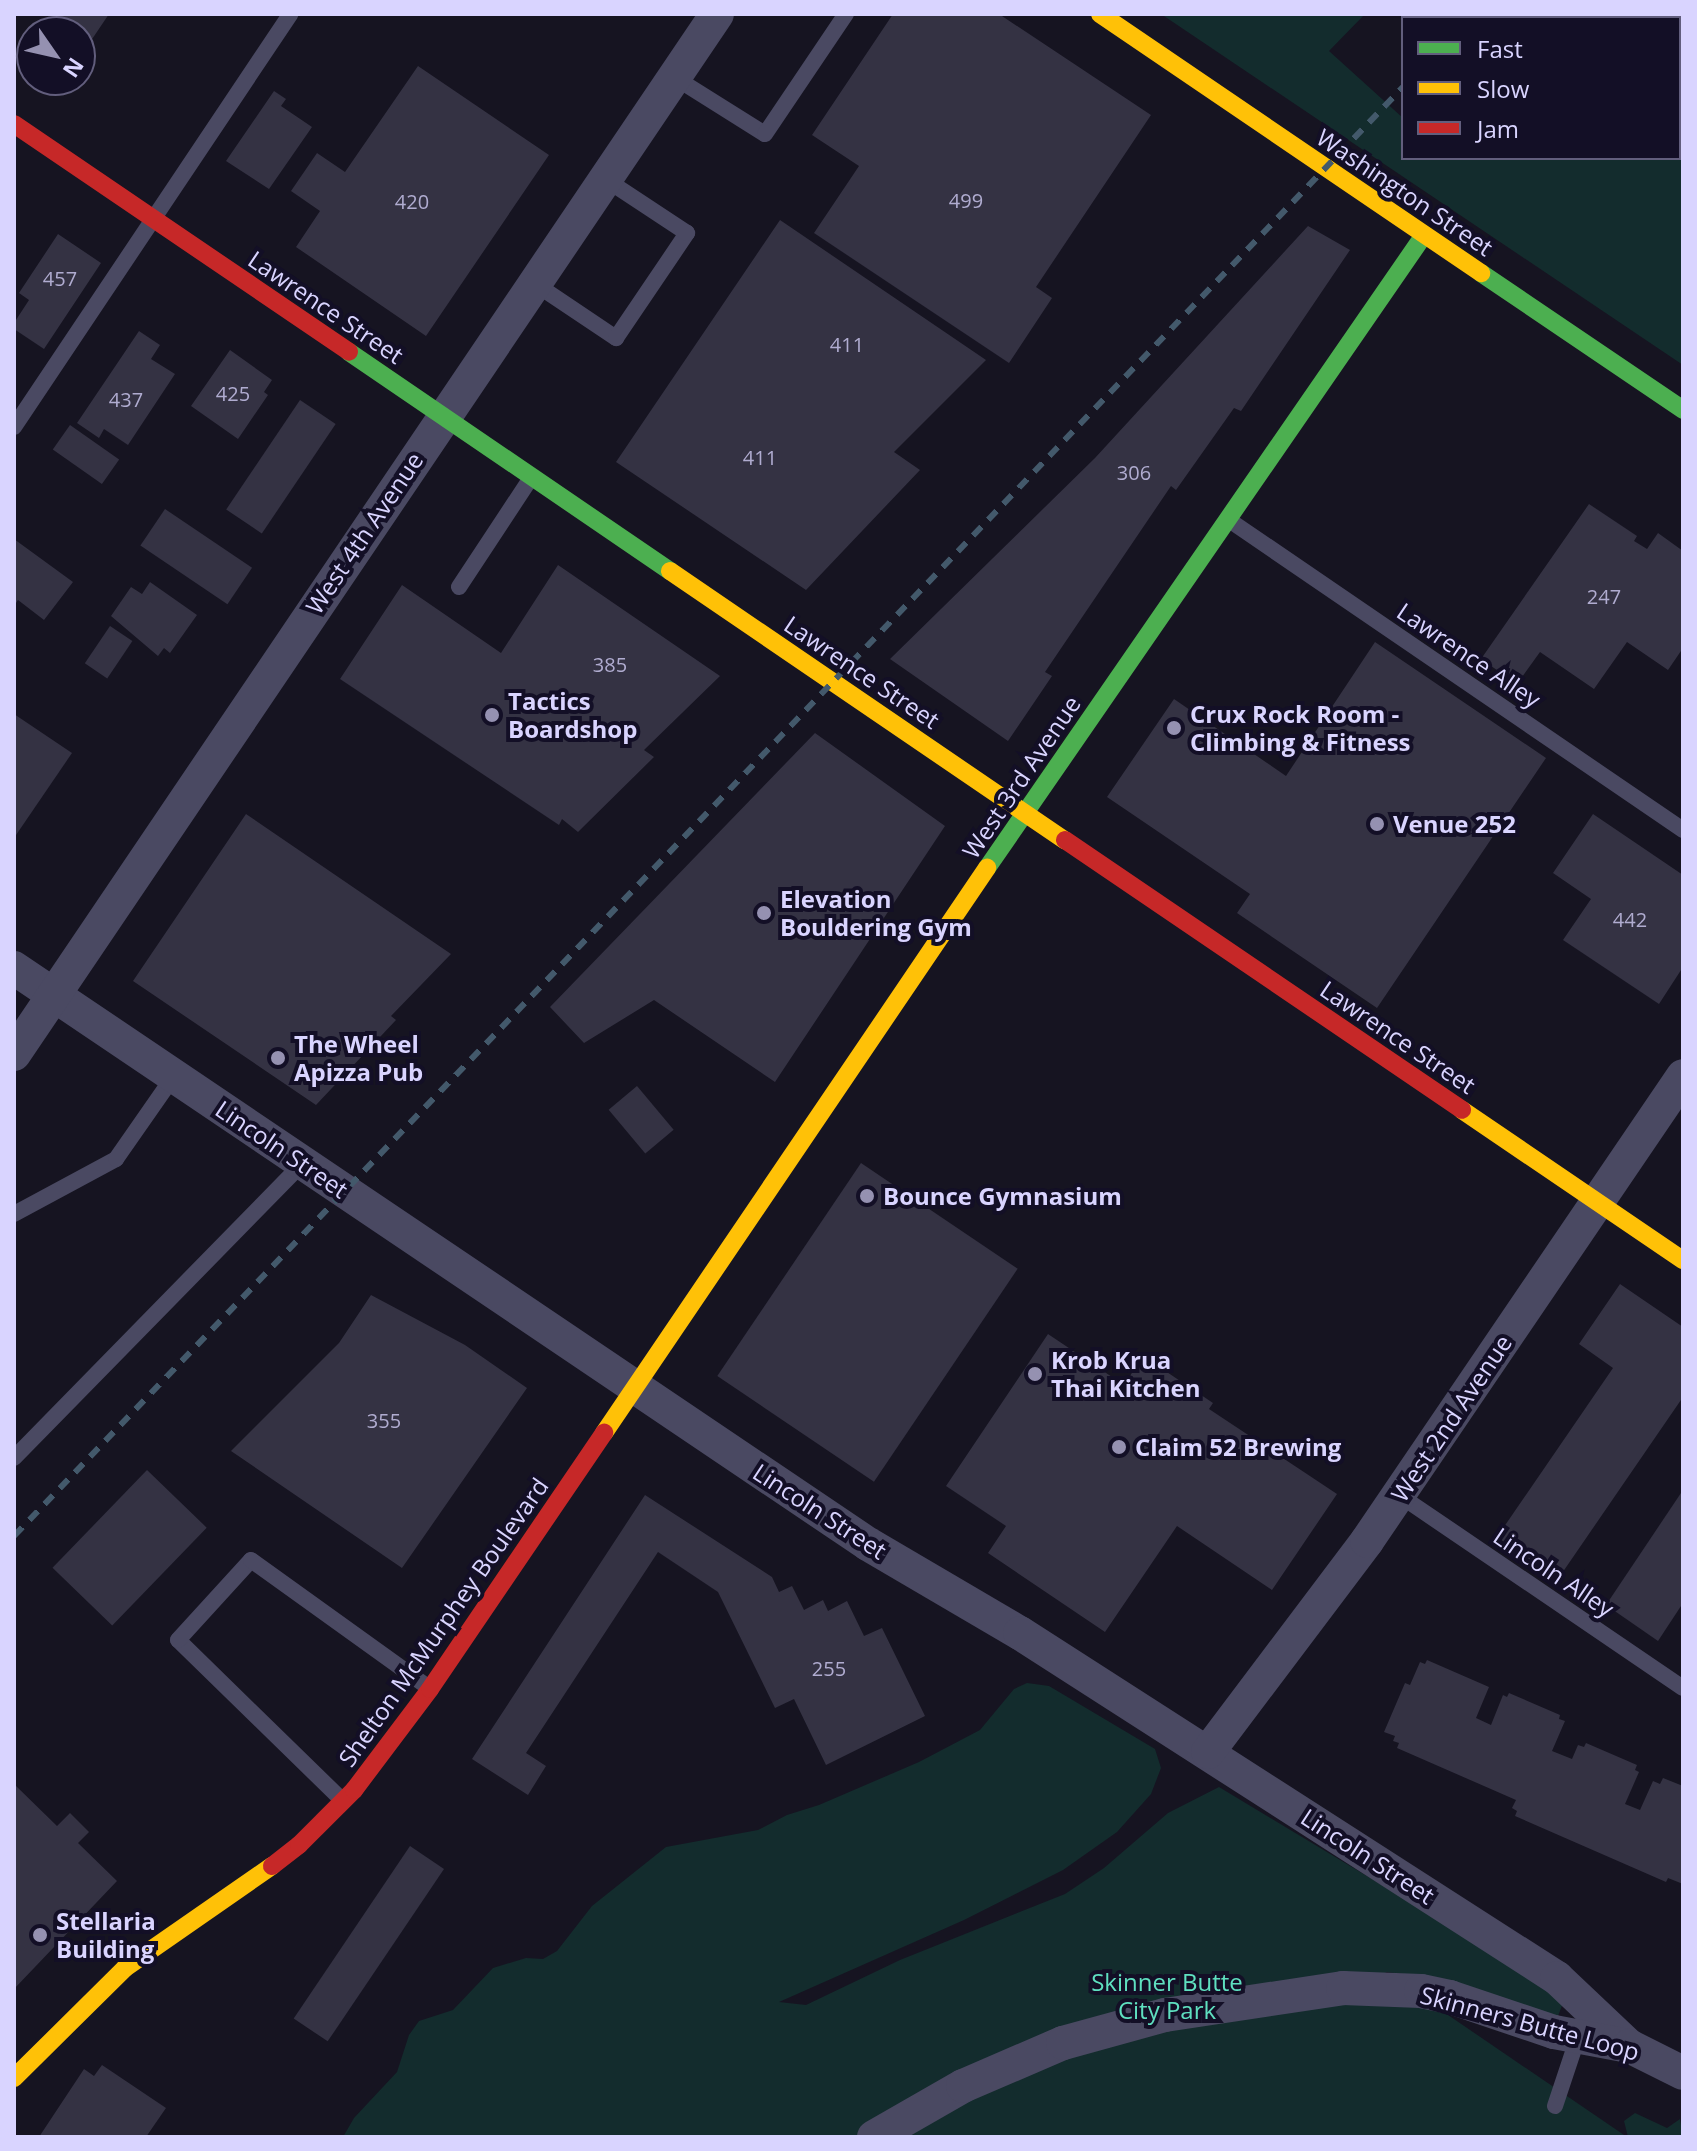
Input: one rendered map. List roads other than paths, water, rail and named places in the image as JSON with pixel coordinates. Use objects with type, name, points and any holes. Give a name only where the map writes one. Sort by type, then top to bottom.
[{"type":"main road","name":"Washington Street","points":[[1100,14],[1683,410]]},
{"type":"main road","name":"Lawrence Street","points":[[14,124],[1683,1260]]},
{"type":"main road","name":"West 3rd Avenue","points":[[633,1388],[1025,812],[1424,235]]},
{"type":"main road","name":"Shelton McMurphey Boulevard","points":[[14,2078],[125,1968],[226,1900],[299,1845],[343,1801],[430,1689],[633,1388]]},
{"type":"street","name":"West 4th Avenue","points":[[14,1054],[443,415],[717,14]]},
{"type":"street","name":"Lincoln Street","points":[[14,968],[868,1544],[1020,1633],[1557,1978],[1629,2046]]},
{"type":"street","name":"West 2nd Avenue","points":[[1208,1752],[1399,1495],[1683,1076]]},
{"type":"street","name":"Skinners Butte Loop","points":[[874,2137],[963,2086],[1063,2043],[1165,2015],[1343,1988],[1421,1991],[1578,2037],[1629,2046],[1683,2073]]},
{"type":"lane","points":[[14,427],[291,14]]},
{"type":"lane","points":[[674,77],[765,134],[846,14]]},
{"type":"lane","points":[[534,283],[616,338],[687,233],[605,179]]},
{"type":"lane","points":[[459,587],[532,477]]},
{"type":"lane","name":"Lawrence Alley","points":[[1228,519],[1683,830]]},
{"type":"lane","points":[[14,1214],[116,1159],[174,1076]]},
{"type":"lane","points":[[14,1458],[302,1164]]},
{"type":"lane","name":"Lincoln Alley","points":[[1399,1495],[1683,1688]]},
{"type":"lane","points":[[343,1801],[178,1640],[251,1560],[430,1689]]},
{"type":"lane","points":[[1555,2106],[1578,2037]]},
{"type":"railway","points":[[14,1536],[1401,89]]},
{"type":"place","name":"Tactics Boardshop","points":[[492,715]]},
{"type":"place","name":"Crux Rock Room - Climbing & Fitness","points":[[1174,728]]},
{"type":"place","name":"Venue 252","points":[[1377,824]]},
{"type":"place","name":"Elevation Bouldering Gym","points":[[764,913]]},
{"type":"place","name":"The Wheel Apizza Pub","points":[[278,1058]]},
{"type":"place","name":"Bounce Gymnasium","points":[[867,1196]]},
{"type":"place","name":"Krob Krua Thai Kitchen","points":[[1035,1374]]},
{"type":"place","name":"Claim 52 Brewing","points":[[1119,1447]]},
{"type":"place","name":"Stellaria Building","points":[[40,1935]]},
{"type":"park label","name":"Skinner Butte City Park","points":[[1167,1996]]}]
